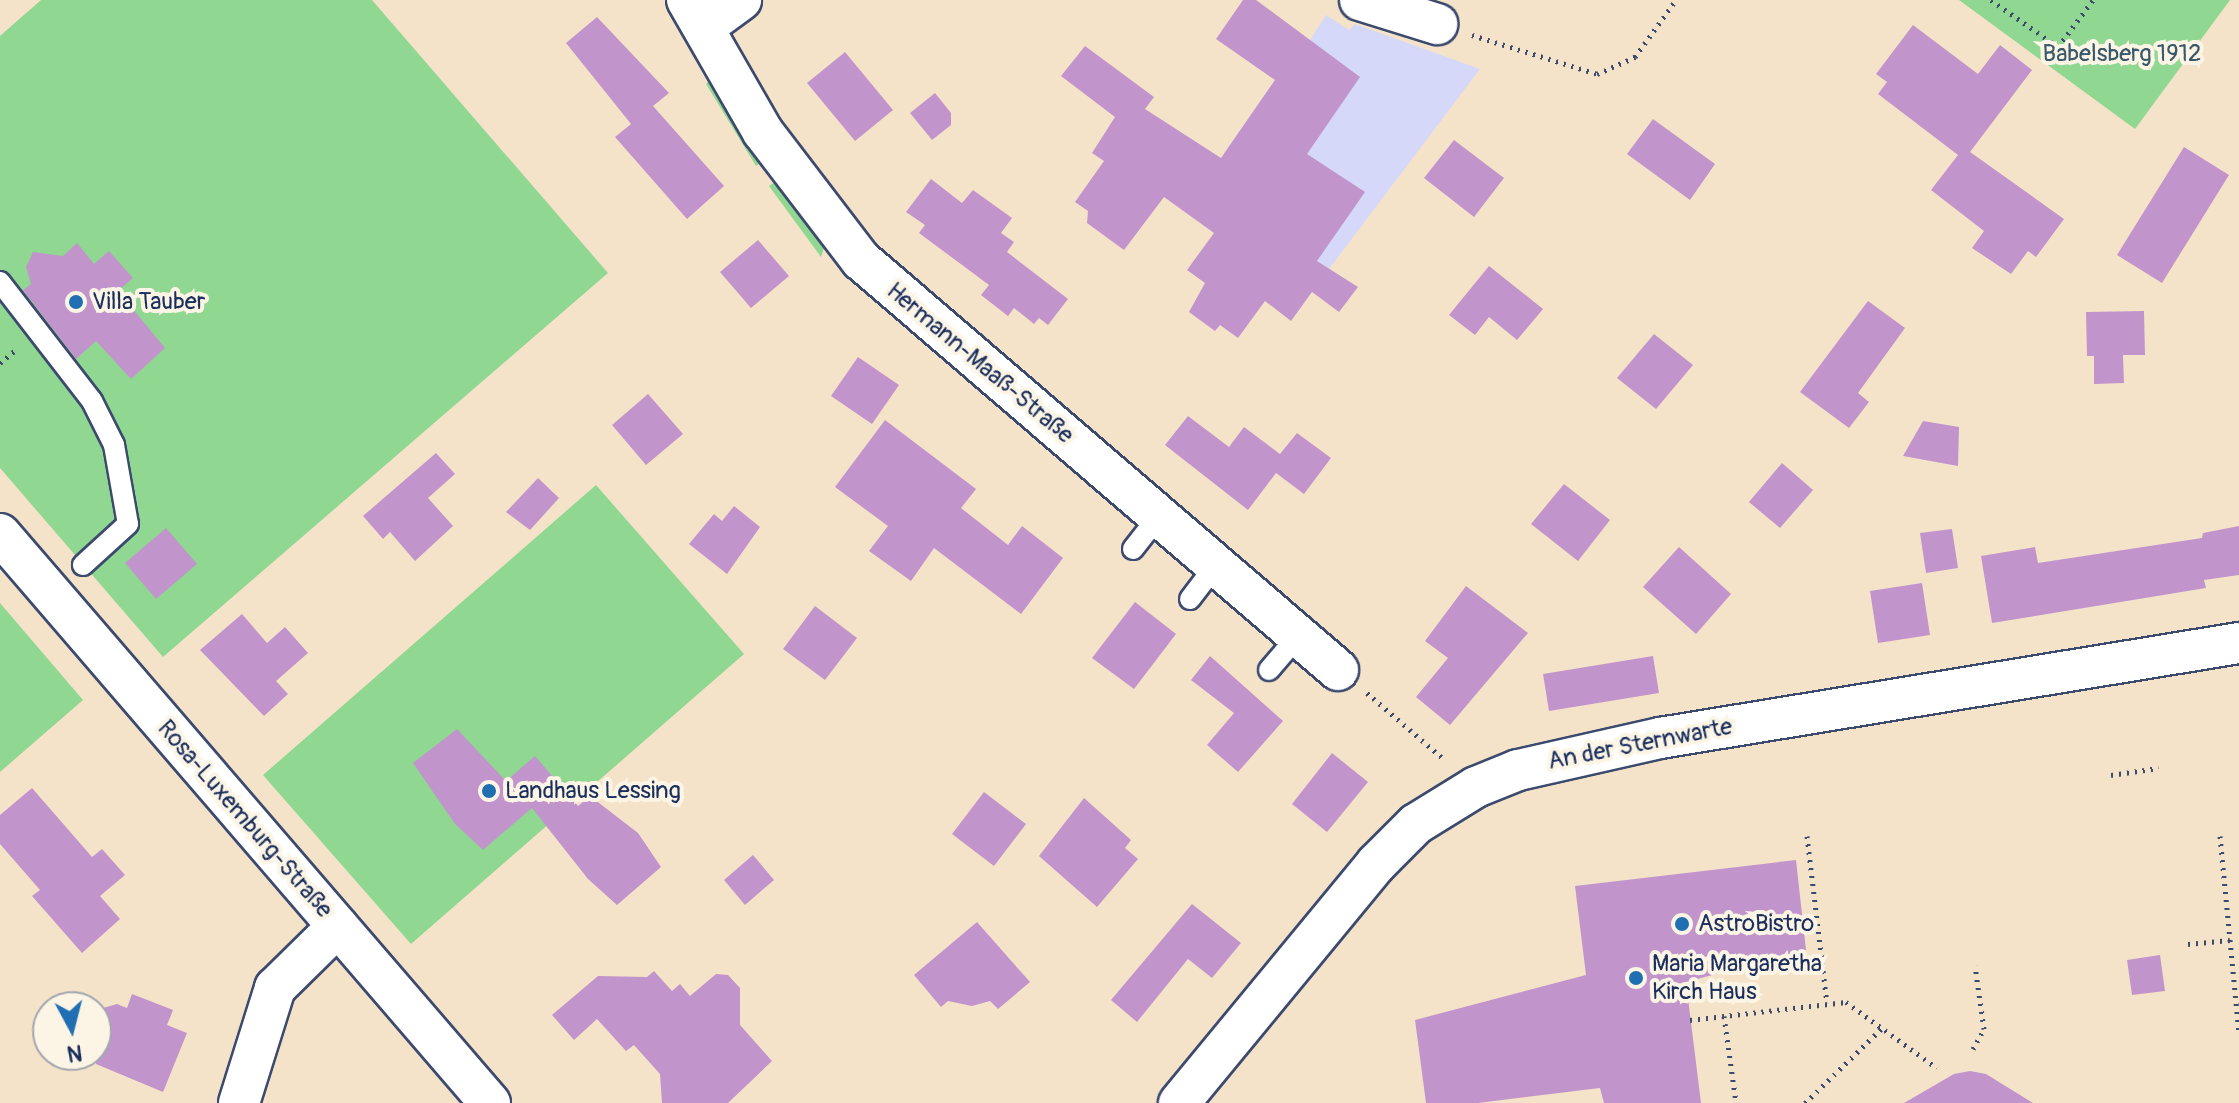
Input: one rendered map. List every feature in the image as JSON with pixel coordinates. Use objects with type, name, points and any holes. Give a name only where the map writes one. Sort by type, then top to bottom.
[{"type":"street","points":[[695,14],[741,0]]},
{"type":"street","points":[[1360,0],[1437,24]]},
{"type":"street","name":"Hermann-Maaß-Straße","points":[[695,14],[763,132],[861,260],[1338,670]]},
{"type":"street","name":"Rosa-Luxemburg-Straße","points":[[0,534],[490,1103]]},
{"type":"street","name":"An der Sternwarte","points":[[1179,1103],[1376,864],[1416,824],[1476,787],[1518,770],[1660,738],[2239,643]]},
{"type":"street","points":[[239,1103],[275,988],[338,926]]},
{"type":"lane","points":[[0,282],[92,401],[114,445],[128,524],[83,565]]},
{"type":"lane","points":[[1133,549],[1159,516]]},
{"type":"lane","points":[[1190,599],[1216,565]]},
{"type":"lane","points":[[1269,670],[1298,636]]},
{"type":"path","points":[[1437,24],[1597,74],[1635,57],[1676,0]]},
{"type":"path","points":[[1991,0],[2058,47],[2093,0]]},
{"type":"path","points":[[1382,705],[1436,752]]},
{"type":"path","points":[[2111,775],[2158,768]]},
{"type":"path","points":[[1807,836],[1827,1003]]},
{"type":"path","points":[[2220,836],[2239,1035]]},
{"type":"path","points":[[2188,944],[2230,940]]},
{"type":"path","points":[[1973,1049],[1984,1029],[1975,966]]},
{"type":"path","points":[[1690,1020],[1846,1002],[1937,1068]]},
{"type":"path","points":[[1724,1016],[1736,1103]]},
{"type":"path","points":[[1805,1103],[1882,1028]]},
{"type":"shaded area","points":[[1326,15],[1349,30],[1355,24],[1480,69],[1329,269],[1208,190],[1232,153],[1227,149],[1275,80],[1282,84]]},
{"type":"green space","points":[[41,0],[372,0],[608,273],[163,657],[0,468],[0,36]]},
{"type":"green space","name":"Babelsberg 1912","points":[[1959,0],[2230,0],[2135,129]]},
{"type":"green space","points":[[712,78],[762,162],[756,166],[706,84]]},
{"type":"green space","points":[[775,182],[824,248],[821,257],[769,186]]},
{"type":"green space","points":[[596,485],[744,654],[411,944],[263,775]]},
{"type":"green space","points":[[0,603],[83,700],[0,772]]},
{"type":"building","points":[[1243,0],[1256,0],[1360,77],[1307,154],[1365,192],[1317,261],[1358,287],[1339,312],[1312,292],[1291,321],[1265,301],[1238,338],[1220,325],[1215,331],[1189,312],[1205,283],[1187,270],[1214,233],[1164,197],[1124,250],[1087,223],[1088,211],[1075,202],[1104,161],[1092,153],[1115,117],[1061,76],[1085,46],[1154,97],[1145,109],[1221,158],[1275,80],[1216,39]]},
{"type":"building","points":[[597,17],[669,93],[653,106],[724,186],[687,219],[615,137],[631,124],[566,43]]},
{"type":"building","points":[[1913,25],[1978,74],[2000,45],[2032,70],[1970,152],[2064,219],[2036,257],[2028,251],[2011,274],[1972,248],[1984,231],[1931,190],[1958,155],[1878,94],[1887,82],[1876,74]]},
{"type":"building","points":[[845,52],[893,110],[855,141],[807,83]]},
{"type":"building","points":[[935,93],[951,113],[951,125],[932,140],[910,113]]},
{"type":"building","points":[[1653,119],[1715,164],[1690,200],[1627,154]]},
{"type":"building","points":[[1454,140],[1504,178],[1474,217],[1424,178]]},
{"type":"building","points":[[2184,147],[2229,175],[2162,283],[2117,255]]},
{"type":"building","points":[[931,179],[962,203],[973,190],[1012,218],[1001,233],[1014,242],[1007,252],[1068,299],[1048,325],[1039,318],[1034,324],[1014,308],[1008,316],[981,295],[989,285],[919,233],[925,225],[906,212]]},
{"type":"building","points":[[758,240],[789,276],[751,308],[720,272]]},
{"type":"building","name":"Villa Tauber","points":[[77,243],[94,264],[109,251],[133,278],[118,291],[165,348],[131,379],[96,341],[76,359],[23,290],[31,284],[26,267],[33,252],[63,256]]},
{"type":"building","points":[[1489,266],[1543,309],[1517,340],[1489,317],[1475,335],[1449,315]]},
{"type":"building","points":[[1868,301],[1905,328],[1858,393],[1869,402],[1849,428],[1800,392]]},
{"type":"building","points":[[2144,311],[2145,355],[2123,355],[2124,383],[2094,384],[2094,356],[2087,356],[2086,312]]},
{"type":"building","points":[[1654,334],[1693,365],[1656,409],[1617,378]]},
{"type":"building","points":[[858,357],[899,385],[872,424],[831,396]]},
{"type":"building","points":[[648,394],[683,434],[646,465],[612,425]]},
{"type":"building","points":[[1188,416],[1229,447],[1244,427],[1280,454],[1297,433],[1331,458],[1304,494],[1276,473],[1248,510],[1165,445]]},
{"type":"building","points":[[885,420],[976,489],[961,508],[1008,545],[1022,526],[1063,558],[1021,614],[934,548],[911,581],[869,551],[888,526],[835,487]]},
{"type":"building","points":[[1923,421],[1959,427],[1958,466],[1903,456]]},
{"type":"building","points":[[436,453],[455,474],[428,498],[453,526],[415,561],[390,532],[383,539],[363,516]]},
{"type":"building","points":[[1782,463],[1813,490],[1780,528],[1749,502]]},
{"type":"building","points":[[538,478],[559,498],[530,530],[506,512]]},
{"type":"building","points":[[1564,484],[1610,520],[1578,561],[1531,524]]},
{"type":"building","points":[[734,506],[760,527],[727,574],[689,544],[714,514],[722,521]]},
{"type":"building","points":[[2239,526],[2239,575],[2204,580],[2206,588],[1992,623],[1981,556],[2035,547],[2038,563],[2202,538],[2203,533]]},
{"type":"building","points":[[166,528],[197,564],[156,599],[125,563]]},
{"type":"building","points":[[1952,529],[1958,568],[1926,573],[1920,533]]},
{"type":"building","points":[[1679,547],[1731,594],[1696,634],[1643,587]]},
{"type":"building","points":[[1922,583],[1930,635],[1878,643],[1870,591]]},
{"type":"building","points":[[1466,586],[1528,633],[1450,725],[1416,697],[1448,658],[1425,641]]},
{"type":"building","points":[[1135,602],[1176,634],[1134,689],[1092,658]]},
{"type":"building","points":[[815,606],[857,638],[825,680],[783,649]]},
{"type":"building","points":[[242,614],[267,643],[285,627],[308,653],[276,681],[288,694],[264,716],[200,650]]},
{"type":"building","points":[[1210,656],[1283,721],[1238,772],[1207,745],[1234,713],[1191,680]]},
{"type":"building","points":[[1653,656],[1659,693],[1549,711],[1543,674]]},
{"type":"building","points":[[457,729],[506,781],[535,756],[578,806],[590,796],[638,833],[661,867],[617,905],[588,879],[532,808],[483,850],[455,824],[413,763]]},
{"type":"building","points":[[1332,753],[1368,782],[1327,832],[1292,804]]},
{"type":"building","points":[[32,788],[92,857],[102,849],[125,875],[100,896],[120,919],[82,953],[32,896],[40,890],[0,844],[0,815]]},
{"type":"building","points":[[984,792],[1026,824],[994,866],[952,834]]},
{"type":"building","points":[[1084,798],[1131,840],[1125,848],[1138,859],[1097,907],[1039,856]]},
{"type":"building","points":[[753,855],[774,880],[745,905],[724,880]]},
{"type":"building","name":"Maria Margaretha Kirch Haus","points":[[1796,860],[1806,950],[1686,982],[1701,1103],[1604,1103],[1600,1088],[1478,1103],[1426,1103],[1415,1020],[1586,975],[1575,886]]},
{"type":"building","points":[[1192,904],[1241,943],[1212,978],[1188,959],[1137,1022],[1111,1000]]},
{"type":"building","points":[[977,922],[1030,982],[998,1009],[990,1001],[972,1006],[948,1001],[941,1007],[914,975]]},
{"type":"building","points":[[2160,955],[2165,991],[2132,995],[2127,960]]},
{"type":"building","points":[[654,971],[672,991],[680,984],[690,996],[716,974],[728,975],[740,988],[740,1025],[772,1061],[728,1103],[662,1103],[660,1074],[634,1045],[626,1051],[597,1019],[574,1040],[552,1015],[598,976],[647,977]]},
{"type":"building","points":[[132,994],[173,1010],[167,1025],[187,1033],[163,1092],[112,1071],[112,1005],[127,1008]]},
{"type":"building","points":[[1970,1071],[1986,1074],[2033,1103],[1904,1103],[1954,1074]]},
{"type":"place","name":"Villa Tauber","points":[[76,302]]},
{"type":"place","name":"Landhaus Lessing","points":[[489,791]]},
{"type":"place","name":"AstroBistro","points":[[1682,924]]},
{"type":"place","name":"Maria Margaretha Kirch Haus","points":[[1636,978]]}]
